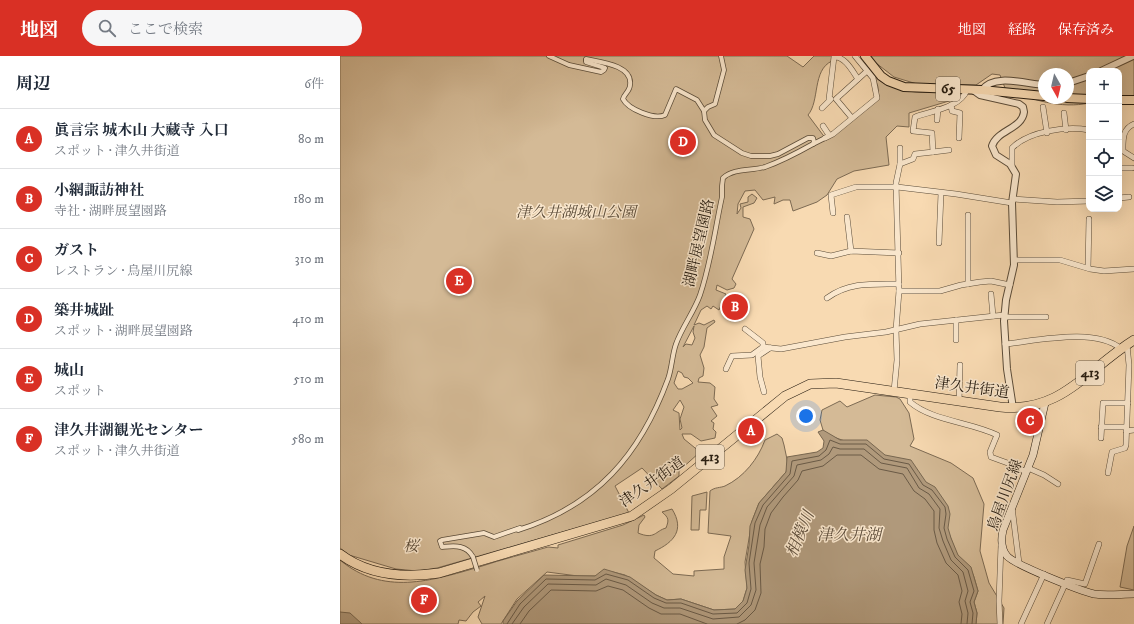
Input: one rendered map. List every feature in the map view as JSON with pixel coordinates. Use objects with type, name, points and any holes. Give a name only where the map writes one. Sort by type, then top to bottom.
[{"type":"highway","name":"津久井街道","points":[[340,554],[350,561],[376,572],[395,576],[422,576],[439,573],[617,522],[632,516],[658,499],[779,400],[797,389],[815,383],[829,382],[1013,408],[1030,407],[1045,403],[1064,392],[1127,345]]},
{"type":"main road","name":"65","points":[[865,56],[881,76],[898,86],[915,89],[982,90],[1038,95]]},
{"type":"main road","points":[[1074,98],[1086,99]]},
{"type":"main road","points":[[1122,100],[1134,100]]},
{"type":"main road","name":"鳥屋川尻線","points":[[1045,403],[1034,450],[1004,528],[1002,540],[1006,555],[1019,564],[1094,594],[1134,594]]},
{"type":"street","points":[[549,56],[578,68],[601,72],[604,70],[605,68],[586,62],[586,59],[609,63],[622,71],[630,77],[630,85],[623,96],[623,101],[641,115],[665,115],[676,90],[695,99],[704,111],[705,120],[714,135],[734,149],[751,156],[762,157],[778,154],[808,138],[813,138],[814,144]]},
{"type":"street","points":[[704,111],[717,102],[724,70],[721,56]]},
{"type":"street","points":[[823,126],[827,136],[833,134],[877,98],[875,83],[855,56]]},
{"type":"street","points":[[1107,68],[1133,56]]},
{"type":"street","points":[[822,108],[829,99],[834,57],[838,57],[844,61],[858,79]]},
{"type":"street","points":[[829,99],[836,99],[867,71]]},
{"type":"street","points":[[1074,81],[1086,77]]},
{"type":"street","points":[[982,90],[985,86],[996,82],[1038,85]]},
{"type":"street","points":[[933,152],[932,133],[913,131],[915,117],[950,105],[970,90],[980,96],[1017,103],[1023,107],[1023,117],[996,139],[992,146],[996,155],[1012,166]]},
{"type":"street","points":[[836,99],[852,118]]},
{"type":"street","points":[[950,105],[952,111],[960,113],[959,138]]},
{"type":"street","points":[[1043,107],[1047,133]]},
{"type":"street","points":[[937,120],[938,109]]},
{"type":"street","points":[[1064,113],[1066,130]]},
{"type":"street","points":[[1122,134],[1128,127],[1134,124]]},
{"type":"street","points":[[1013,408],[1005,344],[1004,316],[1014,260],[1012,201],[1016,174],[1012,166],[1012,148],[1032,136],[1076,128],[1086,130]]},
{"type":"street","name":"湖畔展望園路","points":[[477,572],[471,553],[462,547],[442,546],[440,543],[442,540],[484,533],[491,537],[497,537],[556,516],[595,490],[636,447],[663,392],[669,377],[676,344],[698,300],[705,279],[722,197],[723,178],[733,172],[754,169],[772,164],[814,144],[827,136]]},
{"type":"street","points":[[1122,140],[1123,151],[1134,158]]},
{"type":"street","points":[[894,391],[897,360],[896,330],[899,291],[896,184],[900,164],[900,148]]},
{"type":"street","points":[[900,164],[913,159],[914,154],[949,150]]},
{"type":"street","points":[[1122,168],[1132,168]]},
{"type":"street","points":[[833,213],[831,196],[856,187],[897,187],[1012,201],[1086,201]]},
{"type":"street","points":[[939,243],[941,193]]},
{"type":"street","points":[[1122,198],[1129,197]]},
{"type":"street","points":[[968,215],[968,284]]},
{"type":"street","points":[[847,217],[851,251]]},
{"type":"street","points":[[1088,268],[1089,219]]},
{"type":"street","points":[[817,253],[831,256],[851,251],[898,253]]},
{"type":"street","points":[[1014,260],[1060,260],[1104,271],[1134,269]]},
{"type":"street","points":[[899,291],[940,291],[968,284],[991,282],[1010,285]]},
{"type":"street","points":[[827,298],[839,289],[854,286],[899,284]]},
{"type":"street","points":[[991,294],[994,316]]},
{"type":"street","points":[[726,369],[732,356],[752,355],[763,347],[781,349],[896,330],[920,324],[956,320],[994,316],[1046,317]]},
{"type":"street","points":[[956,320],[956,340]]},
{"type":"street","points":[[746,329],[763,343],[763,347]]},
{"type":"street","points":[[1005,344],[1049,339],[1086,338],[1099,339],[1118,346],[1127,345],[1129,365],[1126,448],[1112,452],[1108,473]]},
{"type":"street","points":[[764,392],[760,377],[758,356],[770,348]]},
{"type":"street","points":[[959,401],[960,365]]},
{"type":"street","points":[[910,394],[910,402],[916,407],[942,417],[985,429],[997,435],[990,452],[991,457],[1044,475],[1058,484]]},
{"type":"street","points":[[1101,438],[1103,403],[1128,403]]},
{"type":"street","points":[[1101,427],[1134,430]]},
{"type":"street","points":[[1012,506],[1019,564]]},
{"type":"street","points":[[1000,624],[999,576],[1002,540]]},
{"type":"street","points":[[1047,624],[1067,580],[1085,584],[1099,544]]},
{"type":"street","points":[[1021,624],[1044,574]]},
{"type":"green space","name":"津久井湖城山公園","points":[[340,56],[787,56],[803,67],[814,56],[833,56],[832,61],[826,65],[819,78],[812,109],[808,115],[826,139],[879,99],[875,77],[884,83],[905,91],[928,93],[962,92],[949,101],[909,113],[909,127],[897,126],[886,137],[889,165],[854,171],[837,179],[827,195],[817,202],[793,211],[790,200],[783,200],[774,204],[775,197],[763,200],[755,190],[745,191],[738,204],[737,214],[741,208],[740,204],[748,202],[748,197],[752,194],[757,198],[754,203],[743,207],[743,217],[750,219],[754,229],[732,279],[736,284],[734,288],[727,290],[717,285],[716,290],[726,294],[719,310],[713,306],[711,309],[707,306],[701,310],[694,325],[699,323],[704,325],[714,320],[715,322],[707,328],[704,347],[700,355],[704,368],[703,376],[699,378],[698,382],[710,383],[715,387],[714,399],[718,405],[711,407],[717,416],[711,421],[714,423],[713,429],[716,432],[715,438],[701,441],[691,434],[682,434],[684,439],[700,452],[679,471],[679,476],[662,489],[642,468],[615,486],[629,513],[437,568],[417,571],[396,569],[349,555],[340,548]],"holes":[[[694,326],[693,332],[695,338],[692,345],[686,344],[683,347]],[[678,371],[693,383],[682,389],[678,389],[674,383]],[[680,400],[684,407],[680,419],[682,428],[680,430],[679,413],[673,410]]]},
{"type":"green space","points":[[867,56],[1134,56],[1134,96],[1122,97],[1122,68],[1086,68],[1086,104],[1079,105],[1057,104],[1074,104],[1074,68],[1038,68],[1038,101],[1005,88],[1000,75],[992,74],[976,85],[917,84],[894,77]]},
{"type":"green space","points":[[875,395],[896,397],[900,399],[909,413],[914,439],[910,446],[951,463],[973,478],[984,504],[980,551],[989,583],[1004,608],[1003,624],[976,624],[977,613],[974,602],[978,591],[974,577],[970,567],[957,555],[947,528],[925,482],[884,455],[828,435],[823,430],[820,420],[822,410],[840,401],[847,407]]},
{"type":"green space","points":[[777,434],[782,438],[788,464],[786,472],[759,503],[752,521],[745,562],[747,588],[743,601],[735,609],[714,610],[681,599],[667,600],[656,595],[625,575],[613,572],[595,576],[578,576],[547,572],[517,599],[501,624],[482,624],[478,617],[485,596],[478,602],[481,606],[473,612],[466,621],[459,620],[458,624],[361,624],[340,612],[340,560],[356,571],[373,578],[390,582],[425,580],[443,577],[548,547],[558,548],[558,545],[623,525],[644,515],[645,517],[639,525],[638,533],[648,536],[666,528],[668,519],[662,512],[672,509],[678,523],[676,534],[668,544],[655,551],[654,558],[673,574],[694,576],[694,571],[724,569],[724,557],[731,536],[708,533],[710,491],[725,486],[738,478],[750,467],[765,440]]},
{"type":"green space","points":[[707,492],[706,510],[700,510],[699,530],[691,530],[692,496]]},
{"type":"green space","points":[[1134,526],[1134,590],[1120,587],[1127,546]]},
{"type":"water","name":"津久井湖","points":[[823,430],[840,440],[867,440],[885,455],[911,460],[926,482],[935,487],[948,506],[950,514],[948,528],[958,555],[971,567],[978,591],[974,602],[977,613],[976,624],[503,624],[503,621],[517,601],[544,575],[595,576],[604,569],[630,577],[656,595],[667,600],[681,599],[714,610],[735,609],[743,601],[747,588],[745,570],[750,526],[759,503],[786,472],[787,457],[817,452],[823,448],[824,441],[818,432]]},
{"type":"water","points":[[340,612],[350,613],[362,624],[340,624]]},
{"type":"place","name":"築井城趾","points":[[683,142]]},
{"type":"place","name":"城山","points":[[459,281]]},
{"type":"place","name":"小網諏訪神社","points":[[735,307]]},
{"type":"place","name":"ガスト","points":[[1030,421]]},
{"type":"place","name":"眞言宗 城木山 大藏寺 入口","points":[[751,431]]},
{"type":"place","name":"津久井湖観光センター","points":[[424,600]]},
{"type":"water label","name":"相模川","points":[[800,534]]},
{"type":"park label","name":"桜","points":[[411,546]]}]
